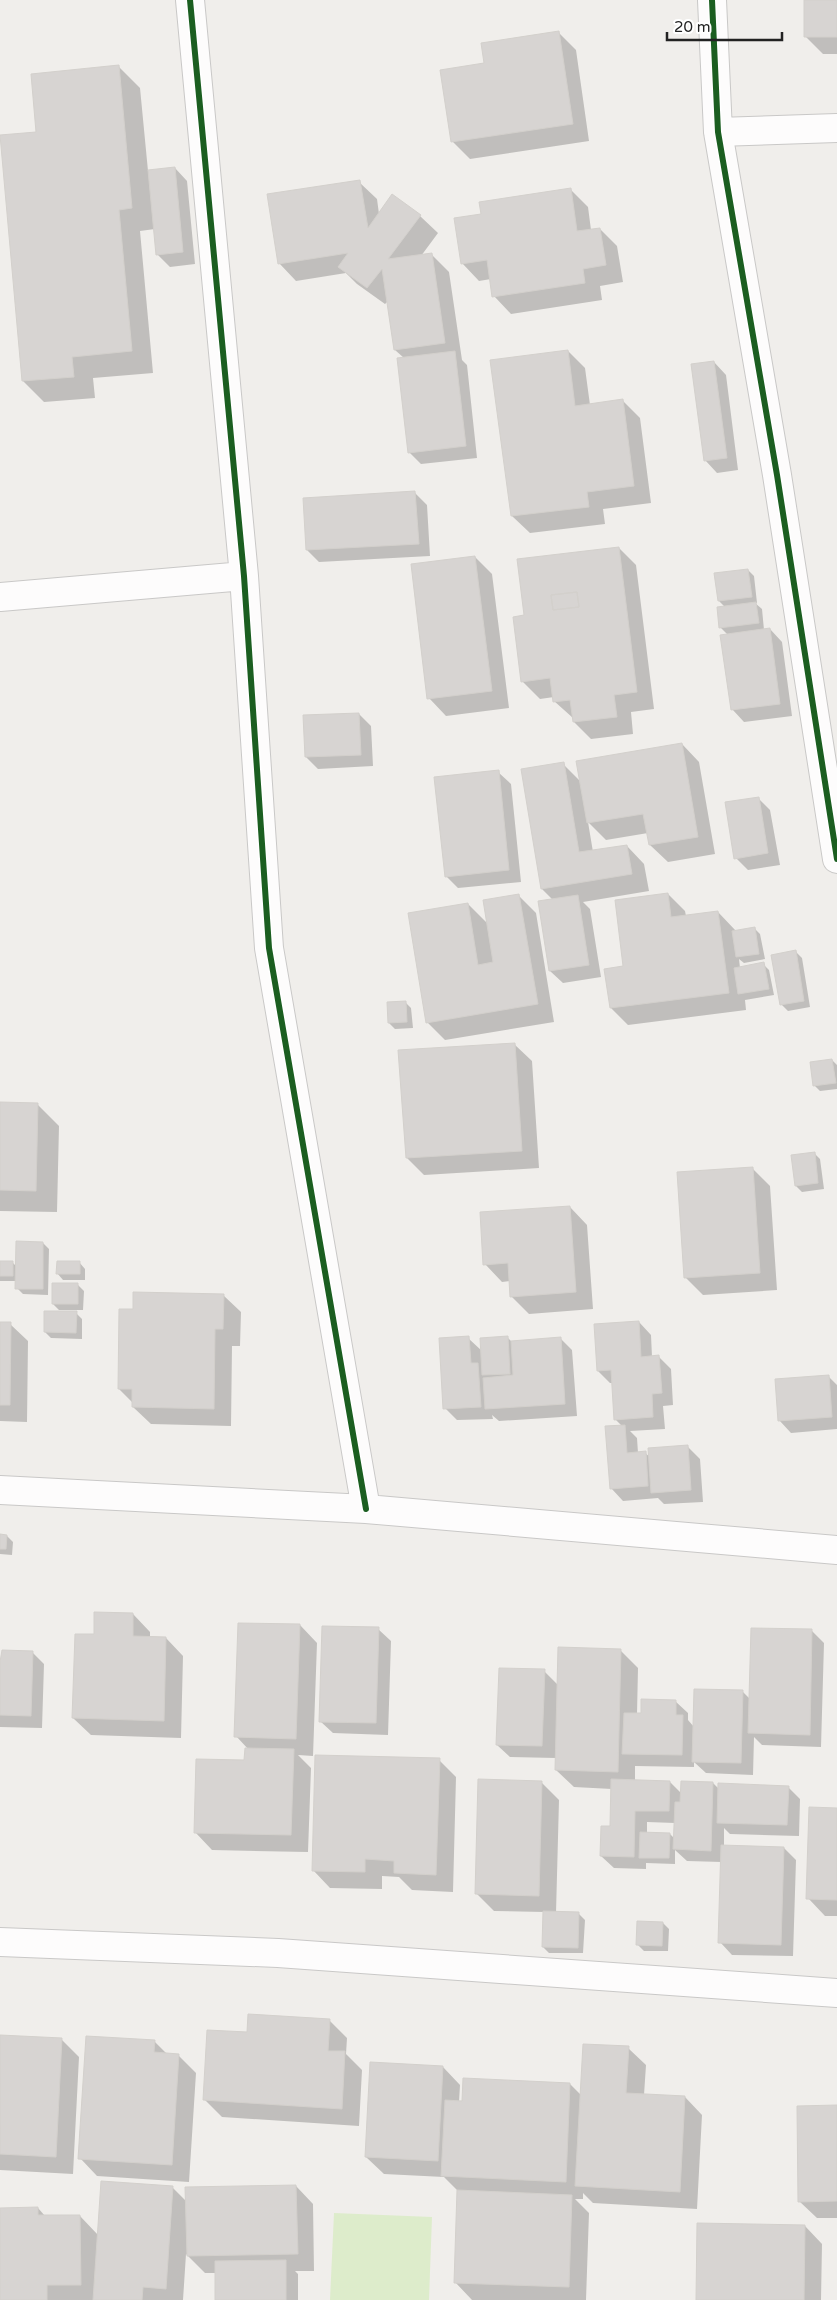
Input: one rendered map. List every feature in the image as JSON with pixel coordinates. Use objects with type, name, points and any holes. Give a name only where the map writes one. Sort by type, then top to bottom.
[{"type":"street","points":[[190,0],[244,576],[269,948],[366,1509]]},
{"type":"street","points":[[712,0],[718,132],[779,485],[837,859]]},
{"type":"street","points":[[718,132],[837,128]]},
{"type":"street","points":[[0,597],[244,576]]},
{"type":"street","points":[[0,1490],[366,1509],[837,1550]]},
{"type":"street","points":[[0,1942],[278,1953],[837,1993]]},
{"type":"green space","points":[[334,2213],[432,2217],[429,2300],[330,2300]]},
{"type":"building","points":[[804,0],[837,0],[837,37],[804,37]]},
{"type":"building","points":[[559,31],[573,124],[451,142],[440,70],[484,63],[481,43]]},
{"type":"building","points":[[119,65],[132,208],[119,210],[132,351],[72,357],[74,377],[22,381],[0,135],[36,132],[31,74]]},
{"type":"building","points":[[175,167],[183,252],[156,255],[148,170]]},
{"type":"building","points":[[360,180],[368,228],[392,194],[421,215],[388,259],[432,253],[445,343],[394,350],[382,269],[367,288],[338,267],[348,253],[278,264],[267,194]]},
{"type":"building","points":[[571,188],[577,231],[600,228],[606,265],[583,269],[585,283],[492,297],[487,260],[461,264],[454,218],[481,214],[479,202]]},
{"type":"building","points":[[568,350],[575,406],[623,399],[634,486],[587,492],[589,507],[511,516],[490,360]]},
{"type":"building","points":[[455,351],[466,446],[408,453],[397,358]]},
{"type":"building","points":[[714,361],[727,458],[704,461],[691,364]]},
{"type":"building","points":[[415,491],[419,544],[306,550],[303,498]]},
{"type":"building","points":[[619,547],[637,692],[614,695],[617,717],[573,722],[570,700],[553,702],[550,678],[521,682],[513,617],[524,615],[517,559]],"holes":[[[577,592],[579,607],[553,610],[551,595]]]},
{"type":"building","points":[[475,556],[492,691],[427,699],[411,564]]},
{"type":"building","points":[[748,569],[752,597],[718,601],[714,573]]},
{"type":"building","points":[[577,592],[579,607],[553,610],[551,595]]},
{"type":"building","points":[[756,602],[759,623],[719,628],[717,607]]},
{"type":"building","points":[[770,628],[780,704],[731,710],[720,635]]},
{"type":"building","points":[[359,713],[361,755],[305,757],[303,715]]},
{"type":"building","points":[[682,743],[698,837],[649,845],[643,814],[587,823],[576,761]]},
{"type":"building","points":[[564,762],[579,852],[627,845],[632,874],[541,889],[521,769]]},
{"type":"building","points":[[499,770],[509,870],[445,877],[434,777]]},
{"type":"building","points":[[759,797],[768,853],[734,859],[725,802]]},
{"type":"building","points":[[668,893],[671,917],[718,911],[729,993],[610,1008],[604,969],[623,966],[615,900]]},
{"type":"building","points":[[519,894],[538,1004],[426,1023],[408,913],[468,903],[478,965],[493,962],[483,900]]},
{"type":"building","points":[[578,895],[589,965],[549,971],[538,901]]},
{"type":"building","points":[[755,927],[759,954],[736,957],[732,931]]},
{"type":"building","points":[[796,950],[804,1001],[780,1005],[771,955]]},
{"type":"building","points":[[764,962],[769,989],[738,994],[734,968]]},
{"type":"building","points":[[406,1001],[407,1022],[388,1023],[387,1002]]},
{"type":"building","points":[[515,1043],[522,1151],[406,1158],[398,1050]]},
{"type":"building","points":[[832,1059],[836,1083],[813,1086],[810,1062]]},
{"type":"building","points":[[0,1102],[38,1103],[36,1191],[0,1190]]},
{"type":"building","points":[[815,1152],[818,1183],[795,1186],[791,1155]]},
{"type":"building","points":[[753,1167],[760,1273],[684,1278],[677,1172]]},
{"type":"building","points":[[570,1206],[576,1292],[510,1297],[508,1263],[483,1265],[480,1212]]},
{"type":"building","points":[[16,1241],[43,1242],[43,1289],[15,1289]]},
{"type":"building","points":[[0,1261],[13,1261],[13,1276],[0,1276]]},
{"type":"building","points":[[57,1261],[80,1261],[80,1274],[56,1274]]},
{"type":"building","points":[[52,1283],[78,1283],[78,1304],[52,1304]]},
{"type":"building","points":[[133,1292],[224,1294],[223,1329],[215,1329],[214,1409],[132,1407],[132,1389],[118,1389],[119,1309],[133,1309]]},
{"type":"building","points":[[44,1311],[77,1311],[76,1333],[44,1332]]},
{"type":"building","points":[[639,1321],[641,1357],[659,1355],[662,1393],[652,1394],[653,1417],[614,1420],[611,1370],[597,1371],[594,1324]]},
{"type":"building","points":[[0,1322],[11,1322],[10,1405],[0,1405]]},
{"type":"building","points":[[469,1336],[471,1363],[478,1363],[481,1407],[443,1409],[439,1338]]},
{"type":"building","points":[[508,1336],[510,1374],[482,1375],[480,1338]]},
{"type":"building","points":[[561,1337],[565,1404],[485,1409],[483,1378],[513,1375],[511,1341]]},
{"type":"building","points":[[829,1375],[832,1417],[778,1421],[775,1379]]},
{"type":"building","points":[[625,1425],[627,1453],[646,1451],[648,1486],[610,1489],[605,1426]]},
{"type":"building","points":[[688,1445],[691,1490],[651,1493],[648,1448]]},
{"type":"building","points":[[0,1534],[7,1535],[6,1549],[0,1549]]},
{"type":"building","points":[[94,1612],[133,1613],[133,1636],[166,1637],[164,1721],[72,1718],[75,1634],[94,1634]]},
{"type":"building","points":[[238,1623],[300,1624],[296,1739],[234,1737]]},
{"type":"building","points":[[322,1626],[379,1627],[376,1723],[319,1722]]},
{"type":"building","points":[[751,1628],[812,1629],[810,1735],[748,1733]]},
{"type":"building","points":[[558,1647],[621,1649],[618,1772],[555,1770]]},
{"type":"building","points":[[2,1650],[33,1651],[31,1716],[0,1715],[0,1662]]},
{"type":"building","points":[[499,1668],[545,1669],[542,1746],[496,1745]]},
{"type":"building","points":[[694,1689],[743,1690],[741,1763],[692,1762]]},
{"type":"building","points":[[641,1699],[676,1700],[676,1715],[683,1715],[682,1755],[622,1754],[624,1713],[641,1713]]},
{"type":"building","points":[[245,1748],[294,1749],[291,1835],[194,1833],[196,1759],[244,1760]]},
{"type":"building","points":[[315,1755],[440,1758],[436,1875],[394,1873],[394,1861],[365,1859],[365,1872],[312,1871]]},
{"type":"building","points":[[478,1779],[542,1781],[539,1896],[475,1894]]},
{"type":"building","points":[[611,1779],[670,1781],[669,1811],[635,1811],[634,1857],[600,1856],[601,1826],[610,1826]]},
{"type":"building","points":[[681,1781],[713,1782],[711,1851],[673,1849],[675,1802],[680,1802]]},
{"type":"building","points":[[718,1783],[789,1786],[787,1825],[717,1823]]},
{"type":"building","points":[[809,1807],[837,1808],[837,1900],[806,1899]]},
{"type":"building","points":[[640,1832],[670,1833],[669,1858],[639,1858]]},
{"type":"building","points":[[721,1845],[784,1847],[781,1945],[718,1943]]},
{"type":"building","points":[[543,1911],[579,1912],[578,1948],[542,1947]]},
{"type":"building","points":[[637,1921],[663,1922],[662,1946],[636,1945]]},
{"type":"building","points":[[248,2014],[330,2019],[328,2051],[345,2051],[342,2109],[203,2100],[207,2030],[247,2032]]},
{"type":"building","points":[[0,2035],[62,2038],[56,2157],[0,2154]]},
{"type":"building","points":[[86,2036],[155,2040],[154,2052],[179,2054],[172,2165],[78,2159]]},
{"type":"building","points":[[583,2044],[629,2046],[626,2093],[685,2096],[680,2192],[575,2186]]},
{"type":"building","points":[[370,2062],[443,2066],[438,2161],[365,2157]]},
{"type":"building","points":[[463,2078],[570,2083],[566,2182],[441,2176],[445,2100],[462,2101]]},
{"type":"building","points":[[837,2105],[837,2201],[798,2202],[797,2106]]},
{"type":"building","points":[[101,2181],[173,2186],[166,2289],[143,2287],[142,2300],[93,2300]]},
{"type":"building","points":[[296,2185],[298,2254],[187,2256],[185,2187]]},
{"type":"building","points":[[457,2190],[572,2195],[569,2287],[454,2283]]},
{"type":"building","points":[[38,2207],[38,2215],[80,2215],[81,2285],[47,2285],[47,2300],[0,2300],[0,2208]]},
{"type":"building","points":[[697,2223],[805,2225],[804,2300],[696,2300]]},
{"type":"building","points":[[286,2260],[286,2300],[215,2300],[215,2261]]},
{"type":"cycle path","points":[[190,0],[244,576],[269,948],[366,1509]]},
{"type":"cycle path","points":[[712,0],[718,132],[777,475],[837,859]]}]
